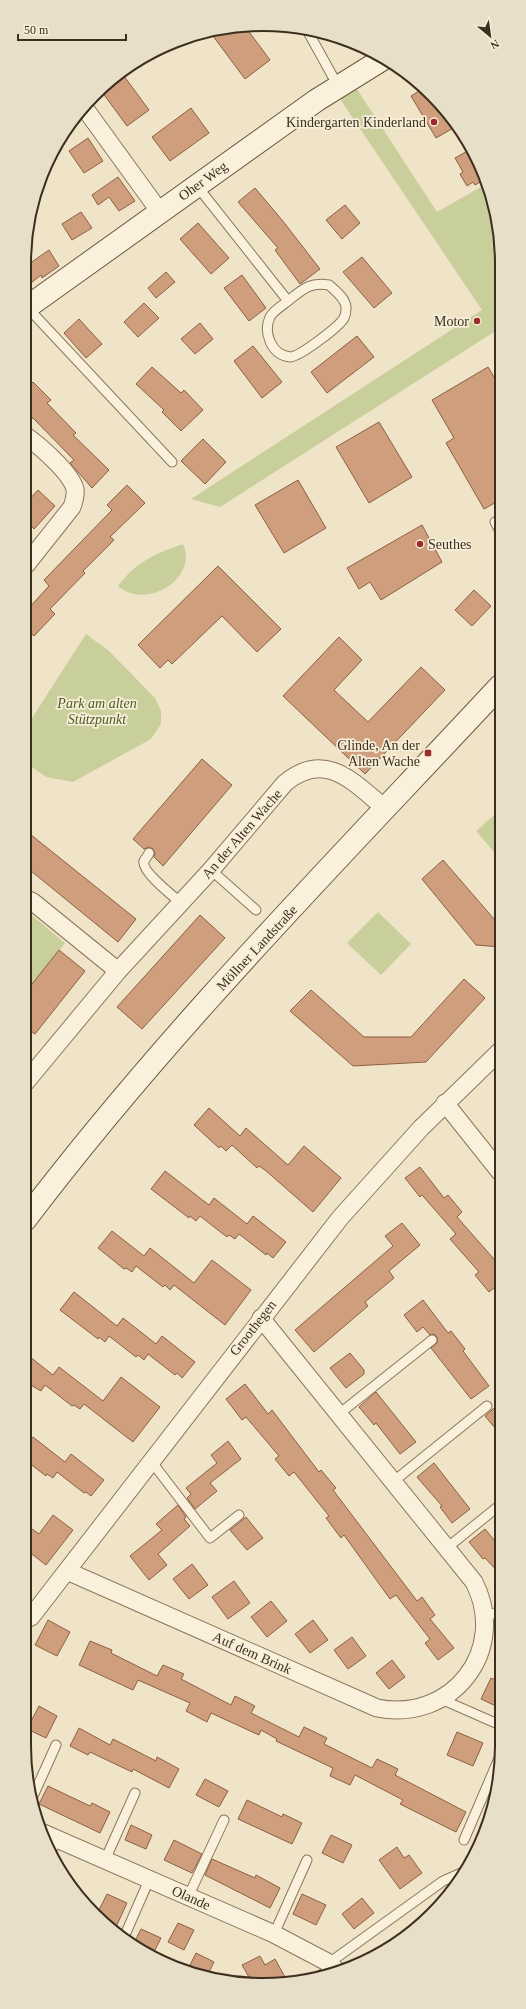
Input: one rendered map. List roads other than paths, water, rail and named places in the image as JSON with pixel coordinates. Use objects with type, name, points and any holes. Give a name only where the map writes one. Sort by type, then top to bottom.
[{"type":"main road","name":"Oher Weg","points":[[31,304],[338,86],[378,62]]},
{"type":"main road","name":"Möllner Landstraße","points":[[31,1213],[140,1078],[246,957],[495,695]]},
{"type":"street","points":[[87,112],[160,212]]},
{"type":"street","points":[[31,441],[66,473],[75,490],[76,499],[72,507],[31,559]]},
{"type":"street","name":"An der Alten Wache","points":[[31,1076],[118,971],[211,870],[294,775],[306,770],[319,768],[341,774],[386,809]]},
{"type":"street","points":[[31,901],[118,971]]},
{"type":"street","name":"Groothegen","points":[[31,1617],[261,1318],[340,1218],[445,1103],[495,1056]]},
{"type":"street","points":[[445,1103],[495,1166]]},
{"type":"street","name":"Auf dem Brink","points":[[67,1571],[370,1706],[385,1709],[408,1710],[423,1707],[441,1699],[462,1682],[475,1663],[492,1614],[480,1596],[474,1582],[448,1547],[261,1318]]},
{"type":"street","name":"Olande","points":[[54,1846],[105,1860],[274,1934],[333,1967]]},
{"type":"lane","points":[[310,36],[338,86]]},
{"type":"lane","points":[[197,186],[288,301]]},
{"type":"lane","points":[[317,283],[329,285],[337,292],[347,308],[344,318],[337,325],[300,354],[291,357],[282,355],[274,348],[268,339],[267,328],[271,315],[288,301],[304,288],[317,283]]},
{"type":"lane","points":[[31,313],[172,462]]},
{"type":"lane","points":[[149,854],[144,861],[144,867],[149,874],[181,903]]},
{"type":"lane","points":[[211,870],[256,910]]},
{"type":"lane","points":[[339,1414],[432,1340]]},
{"type":"lane","points":[[394,1482],[487,1406]]},
{"type":"lane","points":[[151,1461],[210,1538],[239,1515]]},
{"type":"lane","points":[[448,1547],[495,1509]]},
{"type":"lane","points":[[441,1699],[495,1723]]},
{"type":"lane","points":[[35,1791],[56,1745]]},
{"type":"lane","points":[[464,1840],[494,1771]]},
{"type":"lane","points":[[105,1860],[135,1793]]},
{"type":"lane","points":[[188,1897],[224,1820]]},
{"type":"lane","points":[[274,1934],[307,1860]]},
{"type":"lane","points":[[333,1967],[442,1881],[456,1875]]},
{"type":"lane","points":[[126,1933],[150,1880]]},
{"type":"place","name":"Kindergarten Kinderland","points":[[434,122]]},
{"type":"place","name":"Motor","points":[[477,321]]},
{"type":"place","name":"Seuthes","points":[[420,544]]},
{"type":"place","name":"Glinde, An der Alten Wache","points":[[428,753]]},
{"type":"park label","name":"Park am alten Stützpunkt","points":[[97,712]]}]
